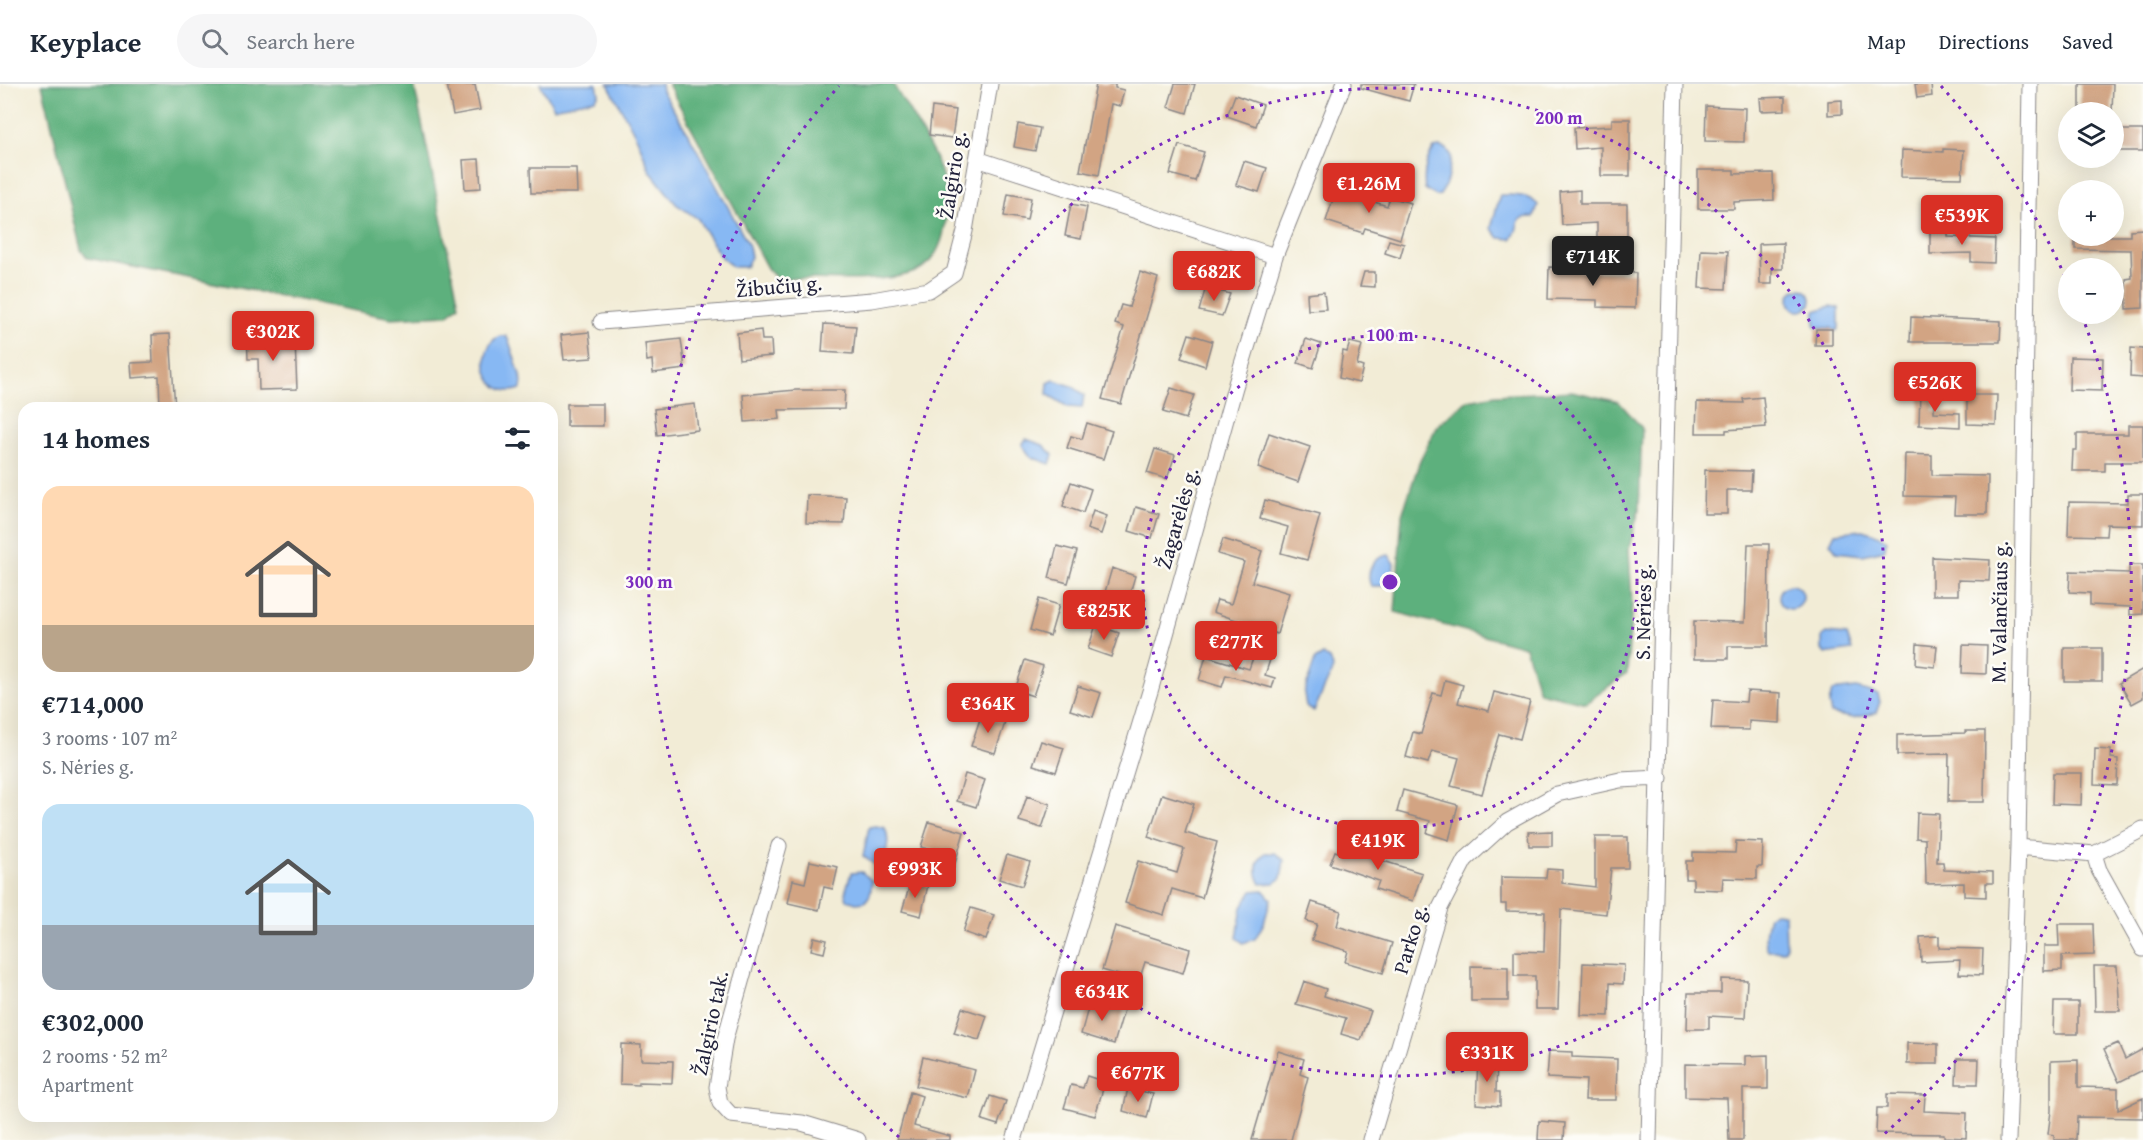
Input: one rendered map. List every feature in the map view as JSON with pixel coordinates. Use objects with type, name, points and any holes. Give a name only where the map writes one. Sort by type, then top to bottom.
[{"type":"street","name":"Žalgirio g.","points":[[954,273],[965,231],[990,84]]},
{"type":"street","name":"Žagarėlės g.","points":[[1014,1140],[1151,688],[1235,387],[1275,256],[1344,84]]},
{"type":"street","name":"S. Nėries g.","points":[[1650,1140],[1675,84]]},
{"type":"street","name":"M. Valančiaus g.","points":[[2008,1140],[2018,847],[2030,84]]},
{"type":"street","points":[[977,159],[1275,256]]},
{"type":"street","name":"Žibučių g.","points":[[601,322],[872,300],[929,290],[954,273]]},
{"type":"street","name":"Parko g.","points":[[1371,1140],[1440,908],[1465,860],[1507,822],[1557,794],[1620,780],[1660,778]]},
{"type":"street","points":[[2018,847],[2094,854],[2105,846],[2143,829]]},
{"type":"street","name":"Žalgirio tak.","points":[[778,846],[725,1039],[717,1087],[720,1103],[731,1114],[802,1123],[858,1140]]},
{"type":"street","points":[[2094,854],[2099,870],[2143,949]]},
{"type":"green space","points":[[42,84],[414,84],[459,305],[448,315],[391,318],[88,258],[81,250]]},
{"type":"green space","points":[[668,84],[893,84],[928,143],[943,177],[946,223],[937,251],[928,263],[917,271],[888,278],[776,278],[767,268]]},
{"type":"green space","points":[[1572,391],[1619,402],[1642,428],[1639,510],[1629,548],[1632,604],[1627,673],[1586,703],[1539,692],[1525,647],[1395,612],[1402,515],[1420,460],[1437,426],[1468,400],[1496,395]]},
{"type":"water","points":[[540,84],[597,84],[599,94],[595,99],[554,108]]},
{"type":"water","points":[[608,84],[661,84],[662,91],[689,135],[749,246],[751,257],[746,267],[733,267],[720,256],[698,219],[676,204],[650,171],[637,138]]},
{"type":"water","points":[[1434,148],[1447,149],[1451,155],[1445,186],[1440,195],[1436,196],[1425,189],[1425,173],[1431,153]]},
{"type":"water","points":[[1500,195],[1525,197],[1538,205],[1534,217],[1519,220],[1511,239],[1499,238],[1491,228]]},
{"type":"water","points":[[1800,289],[1808,292],[1811,300],[1808,308],[1800,311],[1792,308],[1789,300],[1792,292]]},
{"type":"water","points":[[1831,306],[1839,308],[1839,328],[1836,331],[1831,328],[1815,327],[1815,311]]},
{"type":"water","points":[[500,336],[506,336],[509,341],[522,381],[521,389],[508,391],[498,388],[491,381],[487,371],[487,350]]},
{"type":"water","points":[[1054,380],[1072,386],[1084,395],[1082,408],[1068,407],[1047,394],[1048,383]]},
{"type":"water","points":[[1026,439],[1043,445],[1053,455],[1050,464],[1031,457],[1022,445]]},
{"type":"water","points":[[1861,530],[1887,540],[1884,550],[1863,555],[1837,552],[1830,543],[1835,533]]},
{"type":"water","points":[[1389,555],[1394,564],[1392,581],[1386,586],[1371,586],[1369,576],[1372,566],[1383,556]]},
{"type":"water","points":[[1791,585],[1799,589],[1803,597],[1799,605],[1791,609],[1783,605],[1779,597],[1783,589]]},
{"type":"water","points":[[1826,633],[1847,635],[1852,650],[1825,654],[1822,650],[1822,636]]},
{"type":"water","points":[[1323,655],[1329,659],[1333,669],[1314,711],[1306,707],[1304,693],[1315,660]]},
{"type":"water","points":[[1856,688],[1878,694],[1880,702],[1876,713],[1853,718],[1831,714],[1829,704],[1832,691]]},
{"type":"water","points":[[869,827],[885,828],[888,841],[882,862],[875,865],[863,856]]},
{"type":"water","points":[[1265,853],[1275,853],[1284,860],[1281,878],[1274,883],[1261,884],[1257,875],[1257,864]]},
{"type":"water","points":[[862,872],[872,881],[870,895],[865,902],[856,903],[847,900],[845,893],[851,873]]},
{"type":"water","points":[[1263,890],[1271,899],[1264,923],[1255,939],[1243,943],[1237,938],[1242,907],[1252,891]]},
{"type":"water","points":[[1775,913],[1785,914],[1786,948],[1783,951],[1768,951],[1766,947],[1769,916]]},
{"type":"building","points":[[447,84],[475,85],[480,110],[453,115]]},
{"type":"building","points":[[1096,84],[1115,84],[1115,88],[1124,90],[1120,106],[1111,104],[1099,175],[1080,171]]},
{"type":"building","points":[[1175,84],[1195,84],[1187,113],[1168,107]]},
{"type":"building","points":[[1361,84],[1414,84],[1409,101],[1361,88]]},
{"type":"building","points":[[1915,84],[1931,84],[1932,96],[1917,98]]},
{"type":"building","points":[[2080,84],[2113,84],[2112,102],[2080,102]]},
{"type":"building","points":[[1235,95],[1263,105],[1256,126],[1227,116]]},
{"type":"building","points":[[1785,97],[1785,110],[1761,111],[1760,98]]},
{"type":"building","points":[[1842,100],[1842,114],[1828,115],[1828,101]]},
{"type":"building","points":[[1706,106],[1745,108],[1744,142],[1705,141]]},
{"type":"building","points":[[932,107],[956,110],[952,138],[929,135]]},
{"type":"building","points":[[1612,119],[1630,119],[1630,176],[1601,176],[1601,147],[1575,149],[1574,128],[1612,126]]},
{"type":"building","points":[[1018,124],[1040,128],[1035,151],[1014,147]]},
{"type":"building","points":[[2124,130],[2143,130],[2143,151],[2124,151]]},
{"type":"building","points":[[1179,145],[1204,152],[1195,181],[1170,174]]},
{"type":"building","points":[[1943,149],[1964,150],[1962,178],[1901,177],[1902,150],[1943,152]]},
{"type":"building","points":[[479,159],[481,188],[465,189],[463,160]]},
{"type":"building","points":[[1244,161],[1267,168],[1259,192],[1236,185]]},
{"type":"building","points":[[530,168],[576,168],[577,193],[531,193]]},
{"type":"building","points":[[1698,170],[1734,170],[1734,174],[1773,173],[1774,200],[1734,202],[1734,209],[1698,209]]},
{"type":"building","points":[[1336,190],[1387,206],[1390,197],[1411,203],[1400,239],[1365,228],[1363,233],[1326,221]]},
{"type":"building","points":[[1580,190],[1580,204],[1627,204],[1627,241],[1597,241],[1597,223],[1562,225],[1560,192]]},
{"type":"building","points":[[1008,194],[1031,198],[1027,220],[1004,216]]},
{"type":"building","points":[[1071,204],[1087,207],[1081,239],[1065,236]]},
{"type":"building","points":[[1930,229],[1948,229],[1948,237],[1995,239],[1994,263],[1971,262],[1971,253],[1930,254]]},
{"type":"building","points":[[2143,229],[2143,308],[2127,309],[2126,279],[2132,278],[2131,250],[2075,249],[2075,246],[2124,246],[2124,236],[2130,236],[2130,230]]},
{"type":"building","points":[[1389,240],[1404,244],[1400,258],[1385,253]]},
{"type":"building","points":[[1783,243],[1783,269],[1772,269],[1772,284],[1760,284],[1759,244]]},
{"type":"building","points":[[1701,250],[1728,251],[1726,289],[1699,288]]},
{"type":"building","points":[[1549,267],[1579,268],[1579,271],[1636,273],[1635,308],[1597,307],[1597,300],[1548,299]]},
{"type":"building","points":[[1140,272],[1158,278],[1121,404],[1102,399],[1124,327],[1115,324],[1121,305],[1129,307]]},
{"type":"building","points":[[1364,272],[1375,272],[1375,287],[1360,286]]},
{"type":"building","points":[[1206,287],[1230,294],[1222,316],[1199,311]]},
{"type":"building","points":[[1324,292],[1326,309],[1308,310],[1307,294]]},
{"type":"building","points":[[1911,317],[2001,321],[2000,342],[1910,342]]},
{"type":"building","points":[[824,324],[856,326],[853,354],[822,352]]},
{"type":"building","points":[[1816,329],[1832,329],[1832,345],[1815,345]]},
{"type":"building","points":[[761,330],[762,340],[771,340],[772,356],[739,359],[737,333]]},
{"type":"building","points":[[267,332],[267,343],[295,342],[297,389],[259,390],[258,359],[248,359],[247,333]]},
{"type":"building","points":[[589,332],[592,358],[564,360],[561,335]]},
{"type":"building","points":[[170,334],[175,402],[160,402],[159,376],[132,378],[131,363],[153,362],[152,335]]},
{"type":"building","points":[[1189,334],[1212,341],[1205,366],[1181,358]]},
{"type":"building","points":[[681,339],[685,369],[653,373],[652,360],[647,361],[645,343]]},
{"type":"building","points":[[1306,339],[1321,344],[1313,368],[1298,363]]},
{"type":"building","points":[[1350,342],[1362,345],[1357,365],[1363,367],[1359,383],[1339,378],[1343,351],[1347,352]]},
{"type":"building","points":[[2131,348],[2143,349],[2143,378],[2130,377]]},
{"type":"building","points":[[2070,357],[2103,358],[2102,391],[2069,390]]},
{"type":"building","points":[[1171,388],[1194,395],[1186,419],[1163,412]]},
{"type":"building","points":[[796,390],[845,390],[844,409],[779,410],[780,419],[745,422],[743,395]]},
{"type":"building","points":[[1920,390],[1934,390],[1934,412],[1960,413],[1960,427],[1919,425]]},
{"type":"building","points":[[1967,395],[1997,395],[1996,425],[1967,424]]},
{"type":"building","points":[[1763,397],[1766,427],[1726,430],[1726,433],[1696,433],[1697,402],[1744,403],[1743,399]]},
{"type":"building","points":[[567,404],[603,404],[603,426],[567,426]]},
{"type":"building","points":[[695,404],[698,430],[657,435],[654,409]]},
{"type":"building","points":[[1087,423],[1112,431],[1103,459],[1067,448],[1071,436],[1082,439]]},
{"type":"building","points":[[2128,425],[2143,425],[2143,462],[2105,462],[2105,471],[2072,471],[2073,450],[2077,450],[2077,434],[2128,434]]},
{"type":"building","points":[[1269,433],[1310,447],[1298,482],[1258,468]]},
{"type":"building","points":[[1155,449],[1175,455],[1167,479],[1147,473]]},
{"type":"building","points":[[1905,454],[1932,455],[1932,475],[1988,476],[1987,514],[1954,514],[1955,497],[1904,496]]},
{"type":"building","points":[[1705,470],[1752,471],[1751,490],[1727,490],[1727,514],[1704,514]]},
{"type":"building","points":[[1071,482],[1091,489],[1083,513],[1063,506]]},
{"type":"building","points":[[2128,494],[2143,494],[2143,525],[2107,524],[2106,536],[2068,535],[2069,502],[2128,503]]},
{"type":"building","points":[[807,495],[846,497],[844,524],[806,523]]},
{"type":"building","points":[[1265,500],[1320,515],[1307,560],[1281,553],[1288,527],[1260,519]]},
{"type":"building","points":[[1136,507],[1159,514],[1152,538],[1129,531]]},
{"type":"building","points":[[1093,511],[1107,516],[1101,534],[1087,529]]},
{"type":"building","points":[[1223,539],[1262,551],[1252,582],[1289,593],[1277,634],[1213,612],[1217,600],[1231,604],[1244,562],[1218,554]]},
{"type":"building","points":[[1748,544],[1769,544],[1768,646],[1728,646],[1728,659],[1694,659],[1694,621],[1745,622]]},
{"type":"building","points":[[1057,546],[1077,551],[1068,583],[1049,578]]},
{"type":"building","points":[[1932,557],[1990,560],[1989,581],[1958,580],[1958,595],[1932,595]]},
{"type":"building","points":[[2129,565],[2143,565],[2143,614],[2130,615],[2130,607],[2090,605],[2090,593],[2069,592],[2070,571],[2129,573]]},
{"type":"building","points":[[1112,568],[1135,576],[1128,600],[1105,592]]},
{"type":"building","points":[[1039,599],[1059,605],[1050,636],[1030,630]]},
{"type":"building","points":[[1096,625],[1119,633],[1111,657],[1088,649]]},
{"type":"building","points":[[1917,644],[1937,646],[1935,667],[1916,665]]},
{"type":"building","points":[[1963,645],[1987,646],[1986,674],[1962,673]]},
{"type":"building","points":[[2064,648],[2102,648],[2102,681],[2064,681]]},
{"type":"building","points":[[1254,655],[1270,660],[1265,675],[1275,678],[1272,688],[1226,675],[1222,687],[1199,680],[1206,656],[1249,669]]},
{"type":"building","points":[[1025,660],[1043,666],[1033,696],[1015,690]]},
{"type":"building","points":[[2143,669],[2143,698],[2132,704],[2119,683]]},
{"type":"building","points":[[1445,680],[1463,685],[1458,703],[1489,711],[1494,692],[1530,701],[1520,739],[1499,734],[1482,794],[1451,786],[1459,758],[1432,751],[1428,763],[1406,757],[1413,732],[1421,734],[1433,693],[1441,695]]},
{"type":"building","points":[[1078,686],[1101,693],[1093,717],[1070,710]]},
{"type":"building","points":[[1747,691],[1781,693],[1780,723],[1749,721],[1749,730],[1711,729],[1713,700],[1746,702]]},
{"type":"building","points":[[981,716],[1005,723],[995,753],[971,746]]},
{"type":"building","points":[[1965,731],[1985,731],[1984,802],[1948,802],[1949,754],[1897,755],[1897,735],[1965,733]]},
{"type":"building","points":[[1041,741],[1064,748],[1056,772],[1033,765]]},
{"type":"building","points":[[2095,749],[2111,750],[2111,758],[2118,759],[2117,785],[2094,784]]},
{"type":"building","points":[[2053,773],[2082,773],[2081,805],[2052,804]]},
{"type":"building","points":[[965,774],[985,780],[976,807],[957,801]]},
{"type":"building","points":[[1403,790],[1458,805],[1449,840],[1427,833],[1430,821],[1397,812]]},
{"type":"building","points":[[1162,794],[1194,804],[1185,833],[1217,842],[1202,898],[1172,889],[1164,915],[1125,903],[1138,861],[1177,873],[1184,849],[1148,837]]},
{"type":"building","points":[[1027,796],[1050,804],[1042,828],[1019,821]]},
{"type":"building","points":[[1917,813],[1939,814],[1937,862],[1943,862],[1944,870],[1993,872],[1993,883],[1986,883],[1986,897],[1964,896],[1964,883],[1926,884],[1925,839],[1916,838]]},
{"type":"building","points":[[929,822],[964,832],[954,867],[932,860],[935,851],[921,847]]},
{"type":"building","points":[[1552,831],[1552,846],[1529,846],[1528,832]]},
{"type":"building","points":[[1595,837],[1628,837],[1628,868],[1611,868],[1606,914],[1561,909],[1558,1009],[1535,1009],[1535,976],[1514,976],[1514,951],[1544,952],[1545,912],[1506,911],[1506,904],[1501,904],[1501,877],[1546,878],[1547,869],[1562,870],[1562,883],[1595,887]]},
{"type":"building","points":[[1349,839],[1370,847],[1367,856],[1422,873],[1413,901],[1376,889],[1379,881],[1330,864],[1335,851],[1344,854]]},
{"type":"building","points":[[1736,841],[1763,842],[1762,867],[1757,867],[1757,879],[1723,878],[1722,890],[1693,889],[1693,879],[1686,879],[1686,861],[1693,861],[1693,852],[1735,853]]},
{"type":"building","points":[[1007,855],[1030,862],[1022,886],[999,879]]},
{"type":"building","points":[[810,861],[838,867],[833,889],[824,887],[819,910],[788,903],[793,880],[805,883]]},
{"type":"building","points":[[911,881],[928,885],[921,916],[902,911]]},
{"type":"building","points":[[1312,902],[1341,911],[1337,926],[1392,943],[1383,973],[1345,962],[1348,951],[1312,940],[1317,924],[1306,921]]},
{"type":"building","points":[[971,908],[994,915],[986,940],[963,932]]},
{"type":"building","points":[[2058,924],[2093,924],[2094,955],[2062,956],[2062,970],[2044,971],[2044,946],[2059,946]]},
{"type":"building","points":[[1115,926],[1190,949],[1183,973],[1145,962],[1139,981],[1102,970]]},
{"type":"building","points":[[1939,936],[1939,948],[1983,949],[1982,975],[1959,974],[1960,960],[1921,962],[1920,937]]},
{"type":"building","points":[[814,937],[827,940],[824,953],[811,950]]},
{"type":"building","points":[[1583,963],[1624,965],[1623,984],[1610,983],[1609,1016],[1581,1015]]},
{"type":"building","points":[[1471,966],[1508,967],[1508,1001],[1471,1001]]},
{"type":"building","points":[[2094,966],[2117,966],[2120,1011],[2095,1011]]},
{"type":"building","points":[[1721,979],[1747,980],[1745,1018],[1709,1016],[1709,1029],[1687,1029],[1688,993],[1721,993]]},
{"type":"building","points":[[1304,981],[1326,989],[1324,996],[1371,1011],[1361,1040],[1341,1034],[1346,1018],[1296,1004]]},
{"type":"building","points":[[1090,1001],[1124,1010],[1114,1044],[1081,1034]]},
{"type":"building","points":[[2054,1002],[2078,1002],[2078,1034],[2053,1034]]},
{"type":"building","points":[[962,1008],[987,1016],[979,1040],[954,1033]]},
{"type":"building","points":[[1907,1043],[1938,1044],[1938,1064],[1907,1064]]},
{"type":"building","points":[[2118,1043],[2125,1059],[2143,1049],[2143,1070],[2119,1082],[2104,1049]]},
{"type":"building","points":[[621,1044],[641,1045],[641,1060],[673,1061],[672,1083],[620,1084]]},
{"type":"building","points":[[1278,1051],[1304,1059],[1300,1074],[1308,1077],[1291,1140],[1252,1140]]},
{"type":"building","points":[[1549,1051],[1572,1052],[1572,1057],[1617,1059],[1616,1100],[1585,1100],[1586,1080],[1547,1078]]},
{"type":"building","points":[[1768,1055],[1768,1089],[1743,1089],[1743,1140],[1729,1140],[1727,1098],[1685,1097],[1685,1064],[1745,1065],[1745,1056]]},
{"type":"building","points":[[923,1057],[975,1070],[968,1098],[916,1086]]},
{"type":"building","points":[[1478,1059],[1497,1060],[1496,1092],[1500,1092],[1500,1106],[1476,1104]]},
{"type":"building","points":[[1957,1059],[1979,1059],[1978,1084],[1956,1084]]},
{"type":"building","points":[[2078,1060],[2078,1087],[2118,1088],[2118,1110],[2143,1098],[2143,1118],[2077,1117],[2076,1140],[2054,1140],[2054,1135],[2048,1134],[2051,1111],[2051,1061]]},
{"type":"building","points":[[1087,1076],[1105,1082],[1095,1116],[1064,1108],[1071,1085],[1083,1088]]},
{"type":"building","points":[[1128,1088],[1153,1094],[1147,1118],[1123,1111]]},
{"type":"building","points":[[910,1092],[922,1096],[914,1126],[950,1136],[950,1140],[897,1140]]},
{"type":"building","points":[[1887,1094],[1925,1095],[1924,1111],[1967,1113],[1966,1138],[1944,1137],[1944,1134],[1876,1133],[1877,1108],[1887,1108]]},
{"type":"building","points":[[990,1096],[1006,1101],[998,1125],[982,1120]]},
{"type":"building","points":[[1539,1121],[1565,1123],[1564,1140],[1538,1140]]}]
